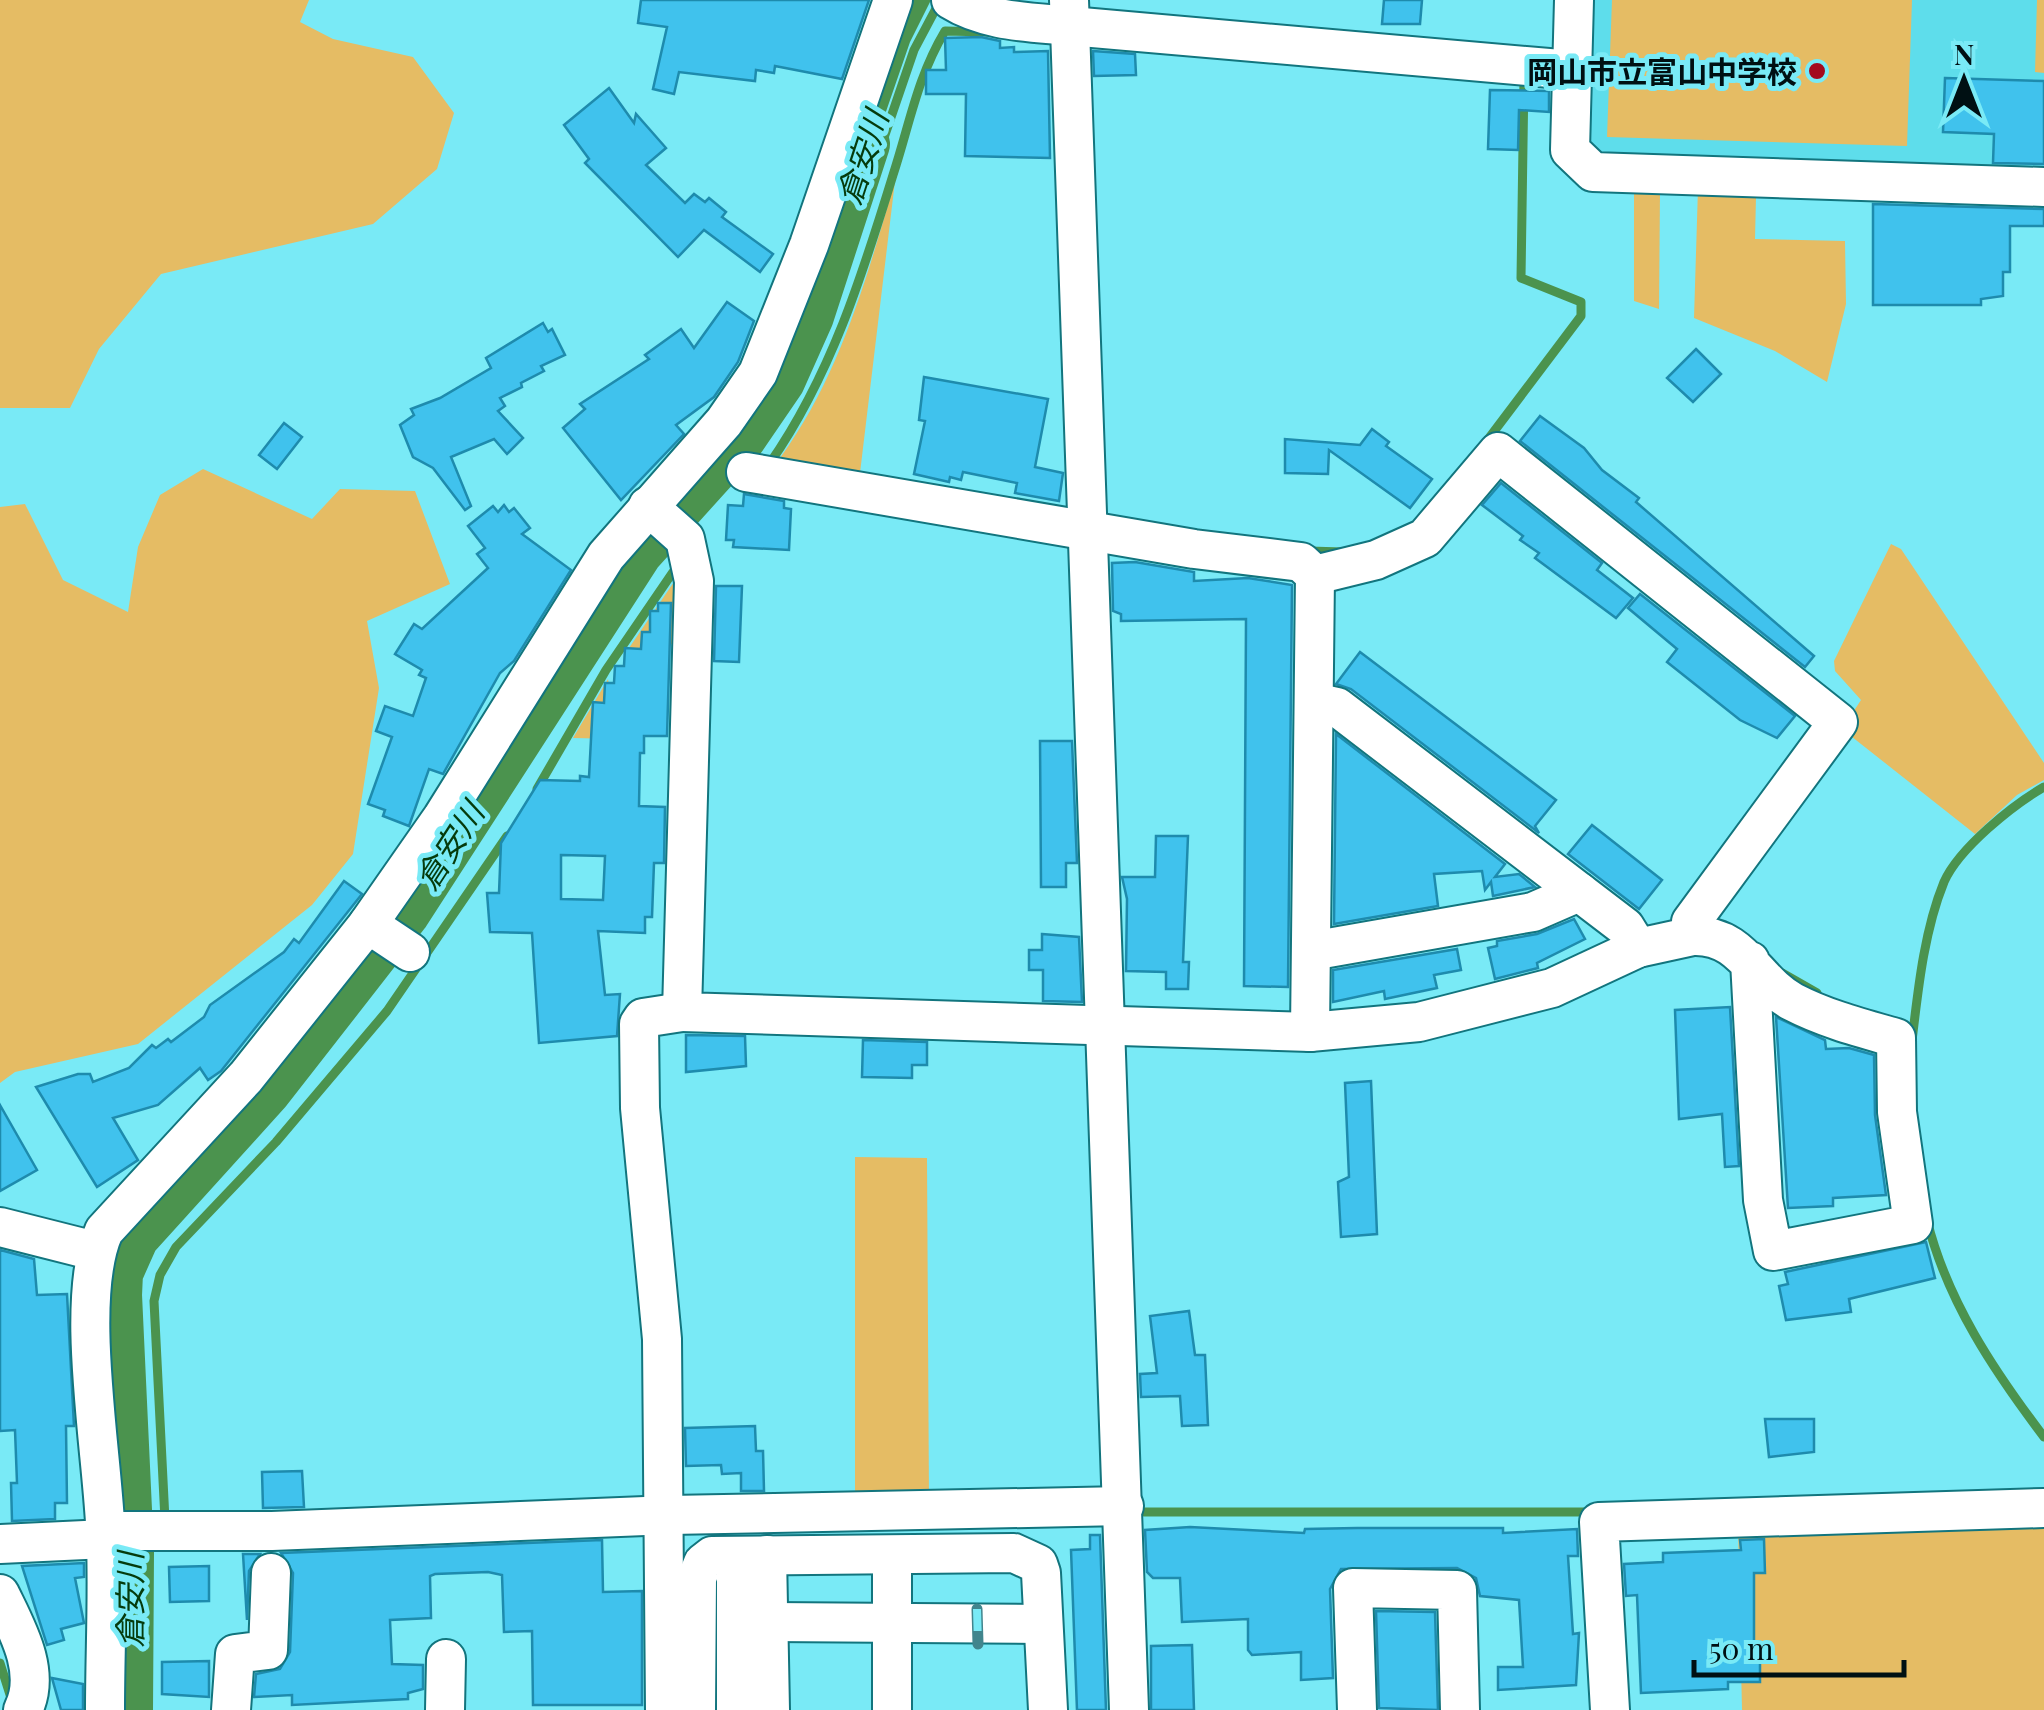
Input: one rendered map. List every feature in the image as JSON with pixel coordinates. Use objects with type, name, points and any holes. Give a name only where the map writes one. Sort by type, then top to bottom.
[{"type":"street","points":[[105,1710],[118,1534],[89,1295],[95,1252],[114,1218],[246,1077],[389,938],[442,818],[606,556],[660,518],[758,373],[803,260],[894,0]]},
{"type":"street","points":[[951,0],[970,12],[992,17],[1070,13],[1572,70]]},
{"type":"street","points":[[1574,0],[1570,150],[1593,172],[2044,188]]},
{"type":"street","points":[[1070,13],[1129,1710]]},
{"type":"street","points":[[1315,575],[1376,560],[1425,538],[1498,452],[1838,722],[1690,922],[1693,936]]},
{"type":"street","points":[[746,472],[1086,531],[1302,562],[1315,575],[1310,1032]]},
{"type":"street","points":[[660,518],[685,539],[694,581],[682,1012]]},
{"type":"street","points":[[1314,702],[1337,707],[1579,892],[1634,941]]},
{"type":"street","points":[[1311,952],[1533,912],[1579,892]]},
{"type":"street","points":[[666,1710],[662,1338],[640,1108],[639,1024],[643,1018],[682,1012],[1092,1022],[1105,1027],[1310,1032],[1419,1022],[1552,988],[1634,941],[1693,936],[1725,940],[1750,961],[1789,1000],[1840,1022],[1896,1038],[1898,1129],[1913,1224],[1902,1230],[1773,1251],[1763,1200],[1750,961]]},
{"type":"street","points":[[0,1227],[95,1252]]},
{"type":"street","points":[[0,1544],[118,1534],[662,1522],[1124,1506]]},
{"type":"street","points":[[1610,1710],[1599,1522],[2044,1508]]},
{"type":"street","points":[[696,1710],[697,1578],[703,1563],[712,1556],[1024,1554],[1038,1564],[1041,1573],[1048,1710]]},
{"type":"street","points":[[752,1555],[770,1622],[770,1710]]},
{"type":"street","points":[[736,1710],[752,1555]]},
{"type":"street","points":[[892,1556],[892,1710]]},
{"type":"street","points":[[231,1710],[235,1654],[268,1650],[272,1572]]},
{"type":"street","points":[[1357,1710],[1353,1588],[1456,1590],[1460,1710]]},
{"type":"street","points":[[0,1594],[28,1662],[31,1695],[23,1710],[16,1669],[0,1635]]},
{"type":"street","points":[[770,1622],[1044,1624]]},
{"type":"street","points":[[444,1710],[446,1659]]},
{"type":"shaded area","points":[[0,0],[309,0],[300,22],[333,39],[413,57],[454,113],[437,169],[373,224],[161,274],[99,349],[70,408],[0,408]]},
{"type":"shaded area","name":"岡山市立富山中学校","points":[[1592,0],[2044,0],[2044,167],[1600,153],[1588,141]]},
{"type":"shaded area","points":[[1612,0],[1912,0],[1907,146],[1607,137]]},
{"type":"shaded area","points":[[2037,0],[2044,0],[2044,73],[2035,72]]},
{"type":"shaded area","points":[[895,181],[860,473],[780,458],[819,394],[850,325]]},
{"type":"shaded area","points":[[1634,184],[1660,192],[1659,309],[1634,301]]},
{"type":"shaded area","points":[[1698,188],[1752,188],[1752,196],[1756,197],[1755,239],[1845,241],[1846,304],[1827,382],[1775,351],[1694,318]]},
{"type":"shaded area","points":[[203,469],[312,519],[340,489],[415,491],[450,584],[367,621],[379,688],[353,854],[312,905],[138,1044],[15,1072],[0,1083],[0,507],[25,504],[63,580],[128,612],[138,547],[160,495]]},
{"type":"shaded area","points":[[1891,544],[1901,549],[2044,763],[2044,780],[2017,795],[1975,834],[1842,729],[1861,700],[1835,671],[1834,661]]},
{"type":"shaded area","points":[[678,576],[680,643],[627,651]]},
{"type":"shaded area","points":[[608,679],[619,739],[573,738]]},
{"type":"shaded area","points":[[855,1157],[927,1158],[929,1502],[855,1504]]},
{"type":"shaded area","points":[[2044,1518],[2044,1710],[1742,1710],[1738,1528]]},
{"type":"water","points":[[909,0],[931,0],[910,42],[851,213],[837,208]]},
{"type":"building","points":[[641,0],[869,0],[842,79],[775,66],[774,73],[756,70],[755,81],[679,72],[674,94],[653,89],[667,27],[638,23]]},
{"type":"building","points":[[1384,0],[1422,0],[1420,24],[1382,24]]},
{"type":"building","points":[[945,38],[1000,41],[1000,48],[1014,47],[1014,52],[1048,51],[1050,158],[965,156],[966,94],[926,94],[926,70],[946,70]]},
{"type":"building","points":[[1093,51],[1135,54],[1136,75],[1094,76]]},
{"type":"building","points":[[1945,78],[2044,81],[2044,164],[1993,163],[1994,134],[1943,132]]},
{"type":"building","points":[[609,88],[634,123],[636,114],[666,148],[646,165],[685,203],[694,194],[705,202],[709,198],[726,212],[722,217],[773,254],[760,272],[704,230],[678,257],[585,163],[589,159],[564,125]]},
{"type":"building","points":[[1490,90],[1549,91],[1549,112],[1519,110],[1518,150],[1488,149]]},
{"type":"building","points":[[1873,204],[2044,209],[2044,226],[2010,226],[2010,272],[2003,272],[2003,296],[1981,299],[1981,305],[1873,305]]},
{"type":"building","points":[[727,302],[754,321],[738,362],[714,397],[676,425],[684,434],[621,500],[563,428],[585,409],[580,404],[649,359],[645,355],[681,329],[694,348]]},
{"type":"building","points":[[543,323],[548,332],[552,329],[565,355],[541,366],[544,371],[500,398],[505,406],[498,411],[523,438],[507,454],[494,439],[451,457],[471,506],[465,510],[433,468],[413,457],[400,425],[414,415],[411,409],[440,398],[491,368],[486,358]]},
{"type":"building","points":[[1696,349],[1721,374],[1693,402],[1667,378]]},
{"type":"building","points":[[924,377],[1048,399],[1035,467],[1063,473],[1059,501],[1015,493],[1017,483],[963,472],[961,480],[950,477],[949,482],[914,474],[925,421],[919,420]]},
{"type":"building","points":[[1540,416],[1584,448],[1602,470],[1639,498],[1636,502],[1814,656],[1805,667],[1520,441]]},
{"type":"building","points":[[284,423],[302,437],[277,469],[259,455]]},
{"type":"building","points":[[1372,429],[1389,442],[1386,446],[1432,479],[1410,508],[1329,450],[1328,474],[1285,473],[1285,439],[1360,445]]},
{"type":"building","points":[[1501,483],[1602,563],[1597,570],[1633,598],[1616,618],[1535,558],[1539,553],[1520,540],[1523,536],[1482,505]]},
{"type":"building","points":[[744,494],[784,501],[784,508],[791,509],[789,550],[733,547],[734,540],[726,540],[728,505],[743,506]]},
{"type":"building","points":[[504,505],[509,512],[514,508],[530,528],[522,534],[571,570],[514,661],[500,673],[443,774],[429,769],[409,826],[383,816],[385,810],[368,804],[392,737],[376,731],[385,706],[413,716],[426,678],[419,675],[422,670],[395,654],[414,624],[422,629],[488,568],[477,554],[485,548],[468,526],[493,506],[498,512]]},
{"type":"building","points":[[1135,562],[1194,572],[1194,581],[1248,578],[1292,585],[1288,987],[1244,986],[1246,619],[1121,621],[1121,614],[1113,611],[1112,563]]},
{"type":"building","points":[[716,586],[742,586],[739,662],[714,661]]},
{"type":"building","points":[[1640,594],[1795,716],[1777,738],[1740,720],[1667,662],[1677,649],[1628,608]]},
{"type":"building","points":[[658,603],[671,603],[667,736],[644,736],[644,753],[640,753],[639,806],[665,807],[664,863],[654,863],[652,917],[645,917],[645,933],[598,931],[605,995],[620,994],[617,1036],[539,1043],[532,933],[490,932],[487,893],[499,893],[501,843],[540,780],[580,781],[580,776],[589,777],[593,702],[604,703],[605,683],[614,683],[615,666],[624,666],[625,648],[641,649],[642,632],[650,632],[650,611],[658,611]],"holes":[[[561,855],[605,856],[603,900],[561,899]]]},
{"type":"building","points":[[1360,652],[1556,800],[1535,826],[1539,833],[1351,689],[1336,684]]},
{"type":"building","points":[[1336,734],[1505,864],[1495,877],[1519,874],[1535,887],[1493,896],[1491,882],[1485,890],[1482,871],[1434,874],[1438,906],[1334,924]]},
{"type":"building","points":[[1040,741],[1072,741],[1077,863],[1066,863],[1066,887],[1041,887]]},
{"type":"building","points":[[1592,825],[1662,880],[1639,909],[1568,854]]},
{"type":"building","points":[[1156,836],[1188,836],[1183,962],[1189,962],[1188,989],[1166,989],[1166,972],[1126,971],[1127,899],[1122,877],[1155,877]]},
{"type":"building","points":[[344,881],[362,894],[221,1071],[208,1080],[200,1068],[158,1105],[113,1118],[138,1160],[97,1187],[36,1087],[78,1074],[90,1074],[93,1082],[129,1068],[152,1045],[156,1048],[168,1039],[171,1042],[204,1017],[210,1005],[284,952],[294,939],[299,943]]},
{"type":"building","points":[[1574,919],[1585,939],[1537,963],[1538,968],[1495,979],[1488,948],[1497,946],[1497,941],[1537,934]]},
{"type":"building","points":[[1042,934],[1079,937],[1082,1002],[1043,1001],[1043,970],[1029,970],[1029,950],[1042,950]]},
{"type":"building","points":[[1457,949],[1461,970],[1434,975],[1437,988],[1385,999],[1384,991],[1333,1002],[1333,970]]},
{"type":"building","points":[[1730,1007],[1739,1166],[1725,1167],[1722,1114],[1679,1119],[1675,1010]]},
{"type":"building","points":[[1776,1017],[1825,1040],[1826,1049],[1849,1048],[1874,1055],[1875,1115],[1886,1195],[1833,1198],[1833,1206],[1788,1208]]},
{"type":"building","points":[[686,1035],[745,1036],[746,1066],[686,1072]]},
{"type":"building","points":[[863,1040],[927,1042],[927,1065],[912,1065],[912,1078],[862,1077]]},
{"type":"building","points":[[1371,1081],[1377,1234],[1341,1237],[1338,1182],[1349,1177],[1345,1083]]},
{"type":"building","points":[[0,1105],[37,1170],[0,1191]]},
{"type":"building","points":[[1926,1242],[1935,1278],[1849,1299],[1851,1312],[1786,1320],[1779,1286],[1788,1284],[1785,1272]]},
{"type":"building","points":[[0,1250],[34,1259],[37,1295],[67,1294],[74,1426],[66,1426],[67,1503],[55,1503],[55,1519],[12,1521],[11,1483],[17,1483],[15,1430],[0,1431]]},
{"type":"building","points":[[1189,1311],[1195,1355],[1205,1355],[1208,1425],[1182,1426],[1180,1396],[1141,1397],[1140,1374],[1157,1373],[1150,1316]]},
{"type":"building","points":[[1765,1419],[1814,1419],[1814,1452],[1769,1457]]},
{"type":"building","points":[[755,1426],[756,1451],[763,1451],[764,1491],[741,1491],[741,1473],[722,1474],[721,1465],[686,1466],[685,1428]]},
{"type":"building","points":[[302,1471],[304,1507],[263,1508],[262,1472]]},
{"type":"building","points":[[1190,1527],[1304,1533],[1305,1529],[1357,1528],[1503,1528],[1503,1533],[1577,1529],[1578,1556],[1568,1556],[1573,1634],[1579,1633],[1576,1685],[1498,1690],[1498,1667],[1523,1667],[1519,1600],[1480,1596],[1476,1578],[1457,1568],[1341,1569],[1330,1589],[1333,1678],[1301,1680],[1301,1652],[1252,1655],[1248,1650],[1248,1619],[1182,1622],[1180,1578],[1153,1578],[1147,1572],[1145,1530]]},
{"type":"building","points":[[1090,1535],[1100,1535],[1106,1710],[1077,1710],[1071,1550],[1090,1549]]},
{"type":"building","points":[[1764,1539],[1765,1573],[1754,1573],[1754,1642],[1760,1642],[1760,1682],[1728,1682],[1728,1689],[1641,1693],[1637,1595],[1626,1596],[1624,1564],[1663,1562],[1663,1553],[1741,1550],[1740,1540]]},
{"type":"building","points":[[602,1540],[603,1592],[642,1591],[642,1705],[533,1705],[532,1631],[504,1632],[502,1575],[488,1572],[430,1576],[431,1618],[390,1620],[392,1664],[423,1665],[423,1689],[408,1693],[408,1699],[292,1705],[292,1695],[254,1697],[256,1674],[280,1669],[290,1652],[293,1573],[281,1553]]},
{"type":"building","points":[[243,1554],[260,1554],[249,1571],[247,1620]]},
{"type":"building","points":[[84,1563],[84,1577],[75,1578],[84,1623],[61,1629],[64,1640],[47,1645],[22,1566]]},
{"type":"building","points":[[209,1566],[209,1601],[170,1602],[169,1567]]},
{"type":"building","points":[[1376,1611],[1435,1612],[1438,1710],[1379,1708]]},
{"type":"building","points":[[1192,1645],[1194,1710],[1151,1710],[1151,1646]]},
{"type":"building","points":[[209,1661],[209,1697],[162,1694],[162,1662]]},
{"type":"building","points":[[52,1678],[83,1684],[83,1710],[61,1710]]},
{"type":"waterway","points":[[682,522],[749,452],[779,412],[811,351],[914,50],[940,1]]},
{"type":"waterway","points":[[775,464],[770,463],[811,395],[843,324],[935,49],[945,31],[989,32]]},
{"type":"waterway","points":[[1486,442],[1581,316],[1581,302],[1521,278],[1524,78]]},
{"type":"waterway","name":"倉安川","points":[[128,1710],[129,1553],[117,1295],[118,1273],[134,1237],[267,1090],[405,913],[638,552],[741,438],[780,381],[809,316],[865,144]]},
{"type":"waterway","points":[[405,938],[668,537]]},
{"type":"waterway","points":[[1309,551],[1343,552]]},
{"type":"waterway","points":[[537,789],[606,670],[673,572]]},
{"type":"waterway","points":[[1912,1041],[1927,940],[1944,882],[1962,855],[1988,828],[2044,787]]},
{"type":"waterway","points":[[165,1520],[154,1301],[160,1275],[176,1247],[276,1142],[387,1011],[507,836]]},
{"type":"waterway","points":[[144,1522],[130,1303],[130,1273],[137,1254],[303,1074],[393,954]]},
{"type":"waterway","points":[[1782,973],[1817,993]]},
{"type":"waterway","points":[[1927,1220],[1947,1279],[1974,1334],[2044,1437]]},
{"type":"waterway","points":[[1144,1512],[1592,1512]]},
{"type":"waterway","points":[[141,1710],[144,1538]]},
{"type":"waterway","points":[[0,1663],[11,1698]]},
{"type":"railway","points":[[977,1609],[978,1644]]},
{"type":"place","name":"岡山市立富山中学校","points":[[1817,71]]}]
